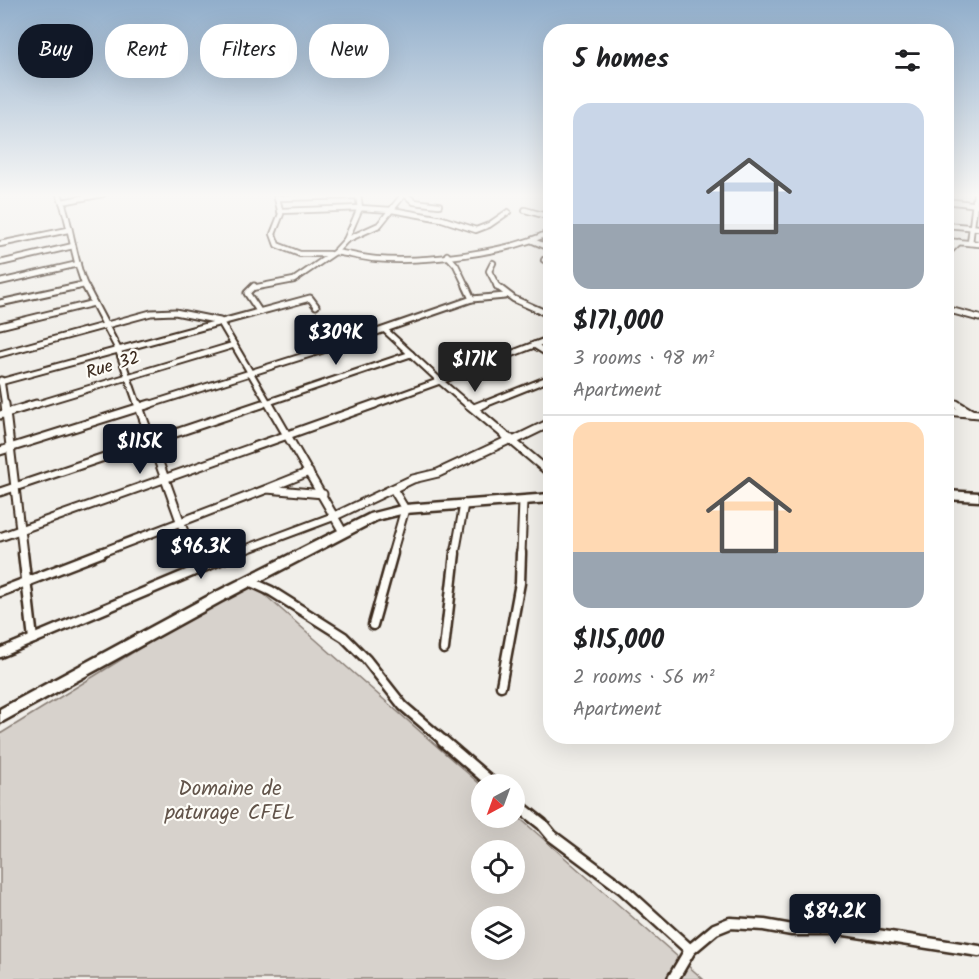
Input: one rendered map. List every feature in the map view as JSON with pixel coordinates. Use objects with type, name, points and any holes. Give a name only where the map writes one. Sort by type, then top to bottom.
[{"type":"main road","points":[[954,495],[979,497]]},
{"type":"main road","points":[[0,716],[249,581],[374,517],[405,509],[543,499]]},
{"type":"street","points":[[0,244],[21,240]]},
{"type":"street","points":[[72,240],[84,285],[118,349],[197,568]]},
{"type":"street","points":[[275,240],[277,245],[300,254],[333,253],[396,260],[482,251],[533,241],[543,245]]},
{"type":"street","points":[[259,311],[247,293],[254,286],[294,280],[333,253],[346,240]]},
{"type":"street","points":[[954,242],[979,244]]},
{"type":"street","points":[[954,247],[959,242]]},
{"type":"street","points":[[0,263],[74,246]]},
{"type":"street","points":[[447,255],[456,265],[472,299]]},
{"type":"street","points":[[493,263],[489,271],[490,281],[505,296],[543,312]]},
{"type":"street","points":[[0,282],[78,264]]},
{"type":"street","points":[[0,303],[84,285]]},
{"type":"street","points":[[0,451],[385,330],[472,299],[505,296]]},
{"type":"street","points":[[33,639],[11,447],[2,415],[1,380],[310,298],[316,306]]},
{"type":"street","points":[[0,326],[94,303]]},
{"type":"street","points":[[954,311],[979,318]]},
{"type":"street","points":[[0,354],[151,313],[175,312],[220,321],[323,494],[343,532]]},
{"type":"street","points":[[385,330],[440,381],[543,467]]},
{"type":"street","points":[[0,537],[440,381],[543,342]]},
{"type":"street","name":"Rue 32","points":[[2,415],[234,345]]},
{"type":"street","points":[[534,345],[543,351]]},
{"type":"street","points":[[0,492],[411,354]]},
{"type":"street","points":[[474,408],[543,381]]},
{"type":"street","points":[[954,402],[976,414]]},
{"type":"street","points":[[954,412],[976,414]]},
{"type":"street","points":[[0,653],[197,568],[335,516],[413,479],[438,473],[543,426]]},
{"type":"street","points":[[0,592],[309,472]]},
{"type":"street","points":[[267,489],[323,494]]},
{"type":"street","points":[[373,625],[405,509],[393,489]]},
{"type":"street","points":[[501,686],[520,583],[523,501]]},
{"type":"street","points":[[444,649],[452,569],[464,504]]},
{"type":"street","points":[[249,581],[271,591],[344,637],[366,659],[403,706],[481,774]]},
{"type":"street","points":[[525,811],[542,824],[552,836],[622,889],[690,950]]},
{"type":"street","points":[[673,979],[690,950],[715,928],[730,923],[764,925],[792,930],[845,930],[979,951]]},
{"type":"green space","name":"Domaine de paturage CFEL","points":[[249,581],[471,776],[471,828],[525,828],[525,823],[703,979],[0,979],[0,734]]}]
